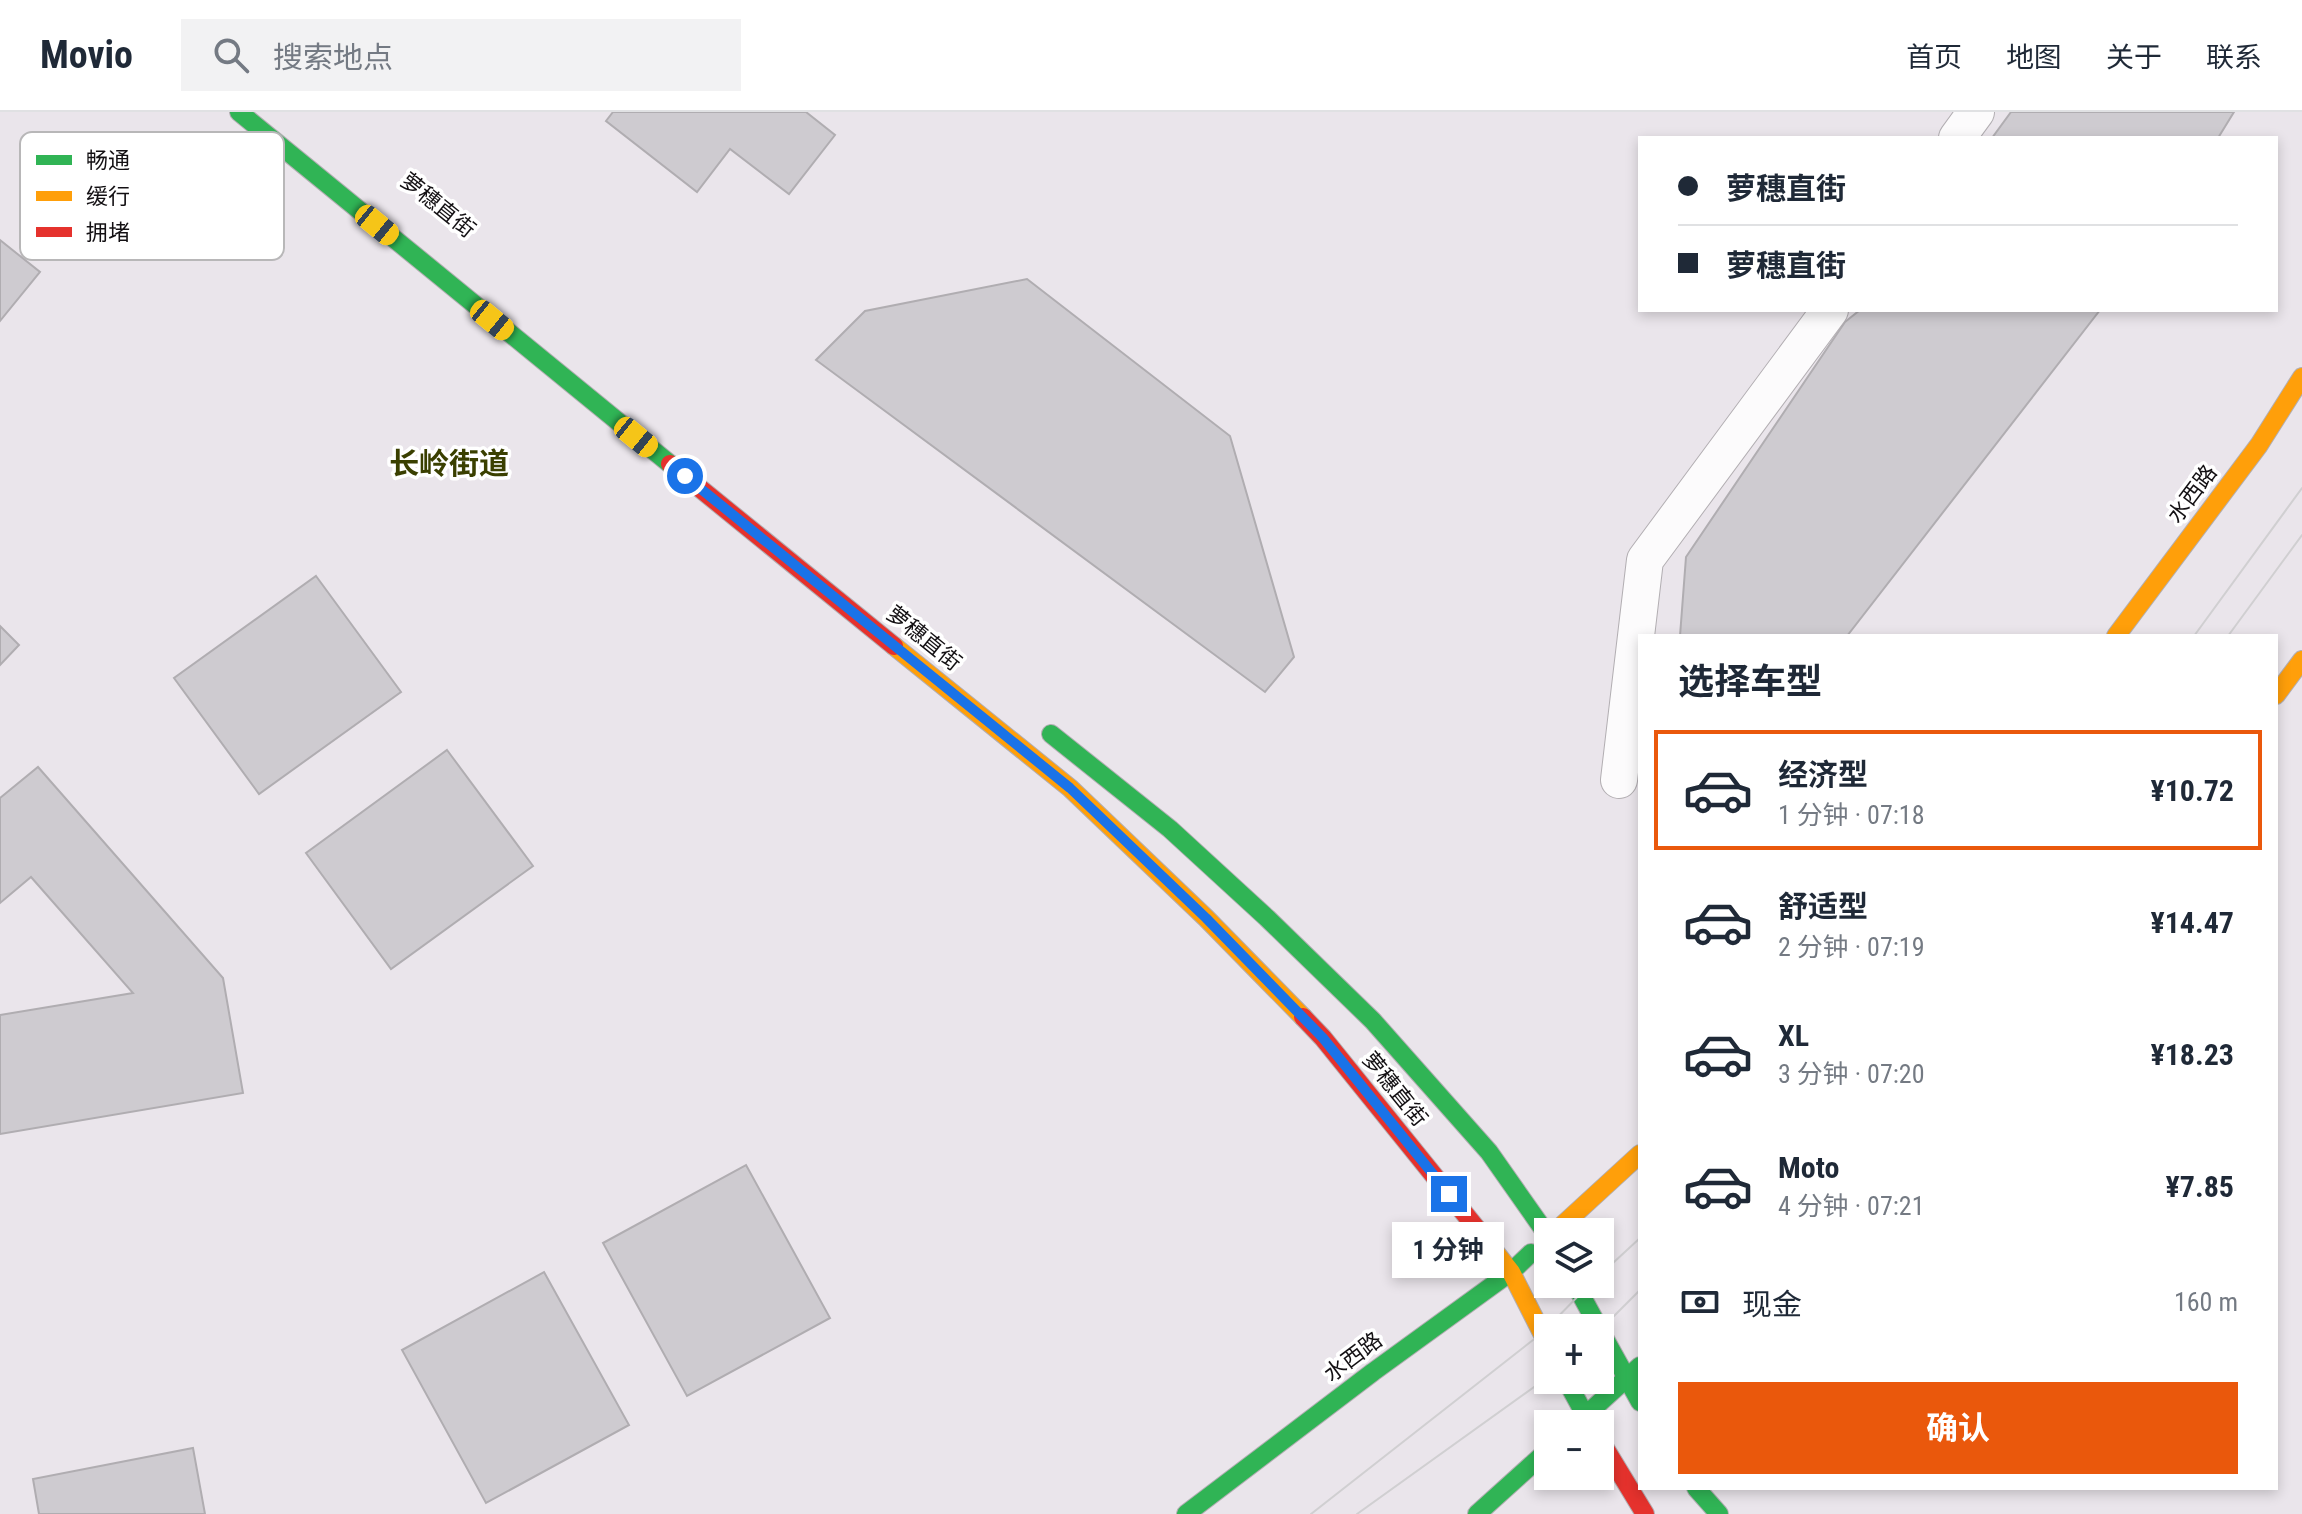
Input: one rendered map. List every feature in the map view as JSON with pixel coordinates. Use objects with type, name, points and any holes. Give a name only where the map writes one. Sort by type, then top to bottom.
[{"type":"street","name":"萝穗直街","points":[[239,112],[263,132]]},
{"type":"street","points":[[1958,136],[1976,112]]},
{"type":"street","name":"萝穗直街","points":[[284,149],[1070,788],[1206,918],[1323,1038],[1511,1272],[1534,1317]]},
{"type":"street","points":[[1619,780],[1645,560],[1829,312]]},
{"type":"street","name":"水西路","points":[[2117,634],[2259,445],[2302,377]]},
{"type":"street","points":[[2278,692],[2302,660]]},
{"type":"street","name":"萝穗直街","points":[[1033,720],[1170,829],[1373,1021],[1489,1152],[1535,1218]]},
{"type":"street","points":[[1570,1218],[1638,1156]]},
{"type":"street","name":"水西路","points":[[1186,1514],[1511,1272],[1534,1250]]},
{"type":"street","points":[[1614,1348],[1633,1373],[1638,1394]]},
{"type":"street","points":[[1595,1410],[1633,1373]]},
{"type":"street","points":[[1477,1514],[1534,1463]]},
{"type":"street","points":[[1614,1463],[1645,1514]]},
{"type":"street","points":[[1698,1490],[1719,1514]]},
{"type":"building","points":[[613,112],[806,112],[835,135],[789,194],[730,149],[697,192],[606,121]]},
{"type":"building","points":[[2011,112],[2234,112],[2219,136],[1993,136]]},
{"type":"building","points":[[0,240],[20,256],[20,260],[25,260],[40,272],[0,321]]},
{"type":"building","points":[[1027,279],[1230,436],[1294,657],[1265,692],[816,360],[865,311]]},
{"type":"building","points":[[1858,312],[2098,312],[1849,634],[1680,634],[1686,557],[1845,322]]},
{"type":"building","points":[[316,576],[401,692],[259,794],[174,678]]},
{"type":"building","points":[[0,626],[19,645],[0,665]]},
{"type":"building","points":[[447,750],[533,866],[391,969],[306,853]]},
{"type":"building","points":[[38,767],[223,978],[243,1093],[0,1134],[0,1015],[133,993],[31,877],[0,903],[0,798]]},
{"type":"building","points":[[746,1165],[830,1318],[687,1396],[603,1243]]},
{"type":"building","points":[[544,1272],[629,1425],[486,1503],[402,1350]]},
{"type":"building","points":[[193,1448],[205,1514],[39,1514],[33,1479]]},
{"type":"tram line","points":[[2195,634],[2302,488]]},
{"type":"tram line","points":[[2229,634],[2302,535]]},
{"type":"tram line","points":[[1614,1262],[1638,1240]]},
{"type":"tram line","points":[[1614,1316],[1638,1292]]},
{"type":"tram line","points":[[1311,1514],[1542,1333],[1576,1298]]},
{"type":"tram line","points":[[1357,1514],[1534,1387]]},
{"type":"traffic: fast","points":[[239,112],[263,132]]},
{"type":"traffic: fast","points":[[284,149],[670,464]]},
{"type":"traffic: fast","points":[[1051,734],[1170,829],[1373,1021],[1489,1152],[1535,1218]]},
{"type":"traffic: fast","points":[[1186,1514],[1511,1272],[1531,1253]]},
{"type":"traffic: fast","points":[[1583,1298],[1591,1314]]},
{"type":"traffic: fast","points":[[1614,1355],[1638,1398]]},
{"type":"traffic: fast","points":[[1591,1410],[1638,1368]]},
{"type":"traffic: fast","points":[[1574,1394],[1582,1410]]},
{"type":"traffic: fast","points":[[1477,1514],[1534,1463]]},
{"type":"traffic: fast","points":[[1698,1490],[1719,1514]]},
{"type":"traffic: slow","points":[[2117,634],[2259,445],[2302,377]]},
{"type":"traffic: slow","points":[[894,646],[1070,788],[1206,918],[1303,1017]]},
{"type":"traffic: slow","points":[[2278,692],[2302,660]]},
{"type":"traffic: slow","points":[[1570,1218],[1638,1156]]},
{"type":"traffic: slow","points":[[1477,1229],[1511,1272],[1534,1317]]},
{"type":"traffic: jam","points":[[670,464],[894,646]]},
{"type":"traffic: jam","points":[[1303,1017],[1477,1229]]},
{"type":"traffic: jam","points":[[1614,1463],[1645,1514]]},
{"type":"district","name":"长岭街道","points":[[449,463]]},
{"type":"route","points":[[685,476],[1070,788],[1206,918],[1323,1038],[1449,1194]]}]
